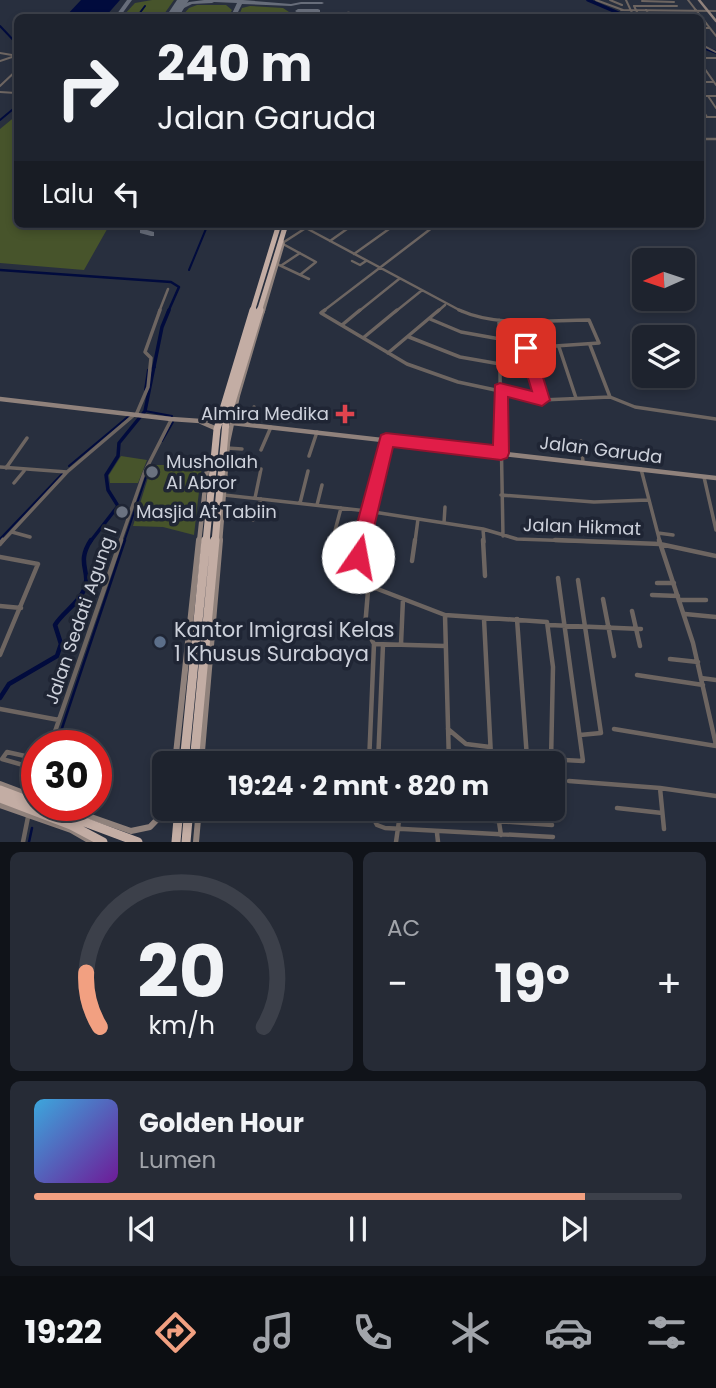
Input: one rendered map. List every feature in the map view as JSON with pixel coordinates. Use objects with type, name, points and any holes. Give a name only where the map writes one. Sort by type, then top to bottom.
[{"type":"highway","points":[[279,228],[279,244]]},
{"type":"highway","points":[[197,751],[215,569],[213,515],[217,429],[285,228]]},
{"type":"highway","points":[[184,751],[184,719],[213,515],[245,346]]},
{"type":"highway","points":[[1,800],[21,804]]},
{"type":"highway","points":[[62,821],[103,842]]},
{"type":"highway","points":[[74,821],[138,842]]},
{"type":"highway","points":[[176,842],[178,821]]},
{"type":"highway","points":[[186,842],[191,821]]},
{"type":"street","points":[[596,0],[621,10],[716,11]]},
{"type":"street","points":[[603,3],[610,0],[622,5]]},
{"type":"street","points":[[626,0],[636,14]]},
{"type":"street","points":[[688,0],[698,14]]},
{"type":"street","points":[[699,0],[716,21]]},
{"type":"street","points":[[645,1],[673,1],[681,14]]},
{"type":"street","points":[[633,14],[634,6],[677,6]]},
{"type":"street","points":[[705,7],[712,7]]},
{"type":"street","points":[[646,10],[648,14]]},
{"type":"street","points":[[704,21],[716,37]]},
{"type":"street","points":[[704,28],[709,28]]},
{"type":"street","points":[[714,58],[716,64]]},
{"type":"street","points":[[0,62],[6,64]]},
{"type":"street","points":[[704,66],[715,83]]},
{"type":"street","points":[[0,86],[14,73]]},
{"type":"street","points":[[710,76],[716,76]]},
{"type":"street","points":[[704,96],[716,96]]},
{"type":"street","points":[[708,96],[716,108]]},
{"type":"street","points":[[704,112],[707,117],[716,117]]},
{"type":"street","points":[[279,244],[306,228],[378,269],[468,314],[524,322],[589,320],[598,343],[526,348]]},
{"type":"street","points":[[330,241],[348,228]]},
{"type":"street","points":[[354,254],[390,228]]},
{"type":"street","points":[[430,229],[321,311],[388,354],[439,376],[542,400],[610,397],[635,407],[716,419]]},
{"type":"street","points":[[279,244],[316,262],[301,274]]},
{"type":"street","points":[[215,569],[224,495],[226,445],[236,395],[279,265],[279,244]]},
{"type":"street","points":[[279,265],[300,253]]},
{"type":"street","points":[[352,261],[360,265],[366,261]]},
{"type":"street","points":[[279,265],[309,279]]},
{"type":"street","points":[[342,325],[399,279]]},
{"type":"street","points":[[0,544],[67,472],[134,414],[146,394],[151,358],[145,351],[168,289]]},
{"type":"street","points":[[363,338],[421,291]]},
{"type":"street","points":[[388,354],[446,305]]},
{"type":"street","points":[[430,319],[472,335],[500,339]]},
{"type":"street","points":[[499,320],[503,536]]},
{"type":"street","points":[[524,322],[526,348],[542,400]]},
{"type":"street","points":[[409,337],[460,357],[500,364]]},
{"type":"street","points":[[590,345],[610,397]]},
{"type":"street","points":[[559,347],[576,398]]},
{"type":"street","points":[[0,399],[171,419],[200,421],[220,417]]},
{"type":"street","points":[[248,425],[254,407]]},
{"type":"street","name":"Jalan Sedati Agung I","points":[[56,730],[144,473],[171,419]]},
{"type":"street","points":[[200,421],[217,429]]},
{"type":"street","name":"Jalan Garuda","points":[[232,423],[716,478]]},
{"type":"street","points":[[261,450],[271,427]]},
{"type":"street","points":[[309,456],[317,432]]},
{"type":"street","points":[[3,468],[27,438]]},
{"type":"street","points":[[358,557],[386,440]]},
{"type":"street","points":[[581,441],[583,462]]},
{"type":"street","points":[[226,445],[242,449]]},
{"type":"street","points":[[177,751],[184,719],[208,461]]},
{"type":"street","points":[[3,468],[67,472]]},
{"type":"street","points":[[253,520],[261,469]]},
{"type":"street","points":[[614,729],[716,746],[713,718],[698,662],[680,598],[660,544],[641,469]]},
{"type":"street","points":[[15,483],[24,470]]},
{"type":"street","points":[[300,503],[308,471]]},
{"type":"street","points":[[704,477],[716,530]]},
{"type":"street","points":[[317,505],[322,485]]},
{"type":"street","name":"Jalan Hikmat","points":[[224,495],[367,511],[483,529],[503,536],[531,540],[660,544],[716,556]]},
{"type":"street","points":[[501,495],[594,502],[648,500]]},
{"type":"street","points":[[444,523],[445,507]]},
{"type":"street","points":[[331,544],[341,508]]},
{"type":"street","points":[[412,561],[418,519]]},
{"type":"street","points":[[483,529],[485,576]]},
{"type":"street","points":[[10,532],[30,537]]},
{"type":"street","points":[[657,533],[673,535]]},
{"type":"street","points":[[0,557],[38,564],[0,655]]},
{"type":"street","points":[[558,578],[583,761],[565,761]]},
{"type":"street","points":[[578,580],[601,733],[580,735]]},
{"type":"street","points":[[657,583],[674,583]]},
{"type":"street","points":[[445,646],[374,644],[367,638],[365,630],[368,591],[375,588],[445,615],[544,621],[549,625],[639,629]]},
{"type":"street","points":[[652,595],[706,600]]},
{"type":"street","points":[[401,644],[403,599]]},
{"type":"street","points":[[603,599],[614,656]]},
{"type":"street","points":[[0,606],[21,608]]},
{"type":"street","points":[[632,611],[639,629],[640,646]]},
{"type":"street","points":[[685,614],[716,617]]},
{"type":"street","points":[[445,615],[448,751]]},
{"type":"street","points":[[484,619],[490,751]]},
{"type":"street","points":[[517,620],[526,751]]},
{"type":"street","points":[[549,625],[552,657],[551,751]]},
{"type":"street","points":[[370,751],[374,644]]},
{"type":"street","points":[[379,751],[383,645]]},
{"type":"street","points":[[670,659],[698,662]]},
{"type":"street","points":[[637,675],[703,685]]},
{"type":"street","points":[[701,678],[716,680]]},
{"type":"street","points":[[0,709],[59,720]]},
{"type":"street","points":[[447,727],[468,747],[490,747]]},
{"type":"street","points":[[200,736],[201,751]]},
{"type":"street","points":[[468,747],[468,751]]},
{"type":"street","points":[[21,755],[6,752],[2,759],[21,764]]},
{"type":"street","points":[[569,781],[660,788],[716,796]]},
{"type":"street","points":[[0,784],[21,798]]},
{"type":"street","points":[[660,788],[664,829]]},
{"type":"street","points":[[617,808],[662,813]]},
{"type":"street","points":[[23,842],[30,821]]},
{"type":"street","points":[[57,821],[92,842]]},
{"type":"street","points":[[103,821],[131,831],[144,830],[158,821]]},
{"type":"street","points":[[194,821],[197,842]]},
{"type":"street","points":[[374,821],[377,825],[397,829],[553,837]]},
{"type":"street","points":[[396,842],[399,821]]},
{"type":"street","points":[[485,821],[552,825]]},
{"type":"street","points":[[499,822],[501,835]]},
{"type":"street","points":[[438,832],[438,842]]},
{"type":"green space","points":[[174,0],[164,14],[125,14],[135,3]]},
{"type":"green space","points":[[197,5],[226,5],[232,10],[230,14],[184,14]]},
{"type":"green space","points":[[242,8],[283,8],[289,12],[240,14]]},
{"type":"green space","points":[[14,117],[14,228],[108,228],[84,270],[0,263],[0,129]]},
{"type":"green space","points":[[121,456],[147,460],[138,483],[110,483],[109,475]]},
{"type":"green space","points":[[152,465],[202,465],[194,535],[163,527],[133,526]]},
{"type":"shaded area","points":[[81,0],[120,0],[108,14],[68,14]]},
{"type":"waterway","points":[[588,0],[621,14]]},
{"type":"waterway","points":[[139,14],[145,6]]},
{"type":"waterway","points":[[0,26],[14,41]]},
{"type":"waterway","points":[[704,48],[716,52]]},
{"type":"waterway","points":[[0,120],[14,108]]},
{"type":"waterway","points":[[189,270],[206,228]]},
{"type":"waterway","points":[[0,270],[171,282],[179,287],[168,312]]},
{"type":"waterway","points":[[90,542],[118,506],[108,490],[106,475],[118,456],[119,443],[145,411],[162,327],[169,310]]},
{"type":"waterway","points":[[145,390],[148,370],[155,367]]},
{"type":"waterway","points":[[145,411],[172,416]]},
{"type":"waterway","points":[[69,466],[130,415]]},
{"type":"waterway","points":[[162,441],[173,422]]},
{"type":"waterway","points":[[124,542],[149,468]]},
{"type":"waterway","points":[[0,539],[62,474]]},
{"type":"waterway","points":[[0,698],[9,684],[57,656],[61,644],[55,625],[84,590],[84,555],[91,540]]},
{"type":"waterway","points":[[61,730],[125,540]]},
{"type":"waterway","points":[[29,842],[32,828]]},
{"type":"taxiway","points":[[119,14],[130,0]]},
{"type":"taxiway","points":[[206,0],[240,2]]},
{"type":"taxiway","points":[[176,10],[191,3],[212,2]]},
{"type":"taxiway","points":[[234,14],[240,2]]},
{"type":"taxiway","points":[[240,2],[291,5],[322,3]]},
{"type":"taxiway","points":[[298,11],[318,11]]},
{"type":"taxiway","points":[[143,228],[143,231],[151,234]]},
{"type":"runway","points":[[174,14],[183,0]]},
{"type":"place","name":"Almira Medika","points":[[345,414]]},
{"type":"place","name":"Mushollah Al Abror","points":[[152,472]]},
{"type":"place","name":"Masjid At Tabiin","points":[[122,512]]},
{"type":"place","name":"Kantor Imigrasi Kelas 1 Khusus Surabaya","points":[[160,642]]},
{"type":"route","points":[[358,557],[386,440],[501,453],[500,389],[542,400],[526,348]]}]
